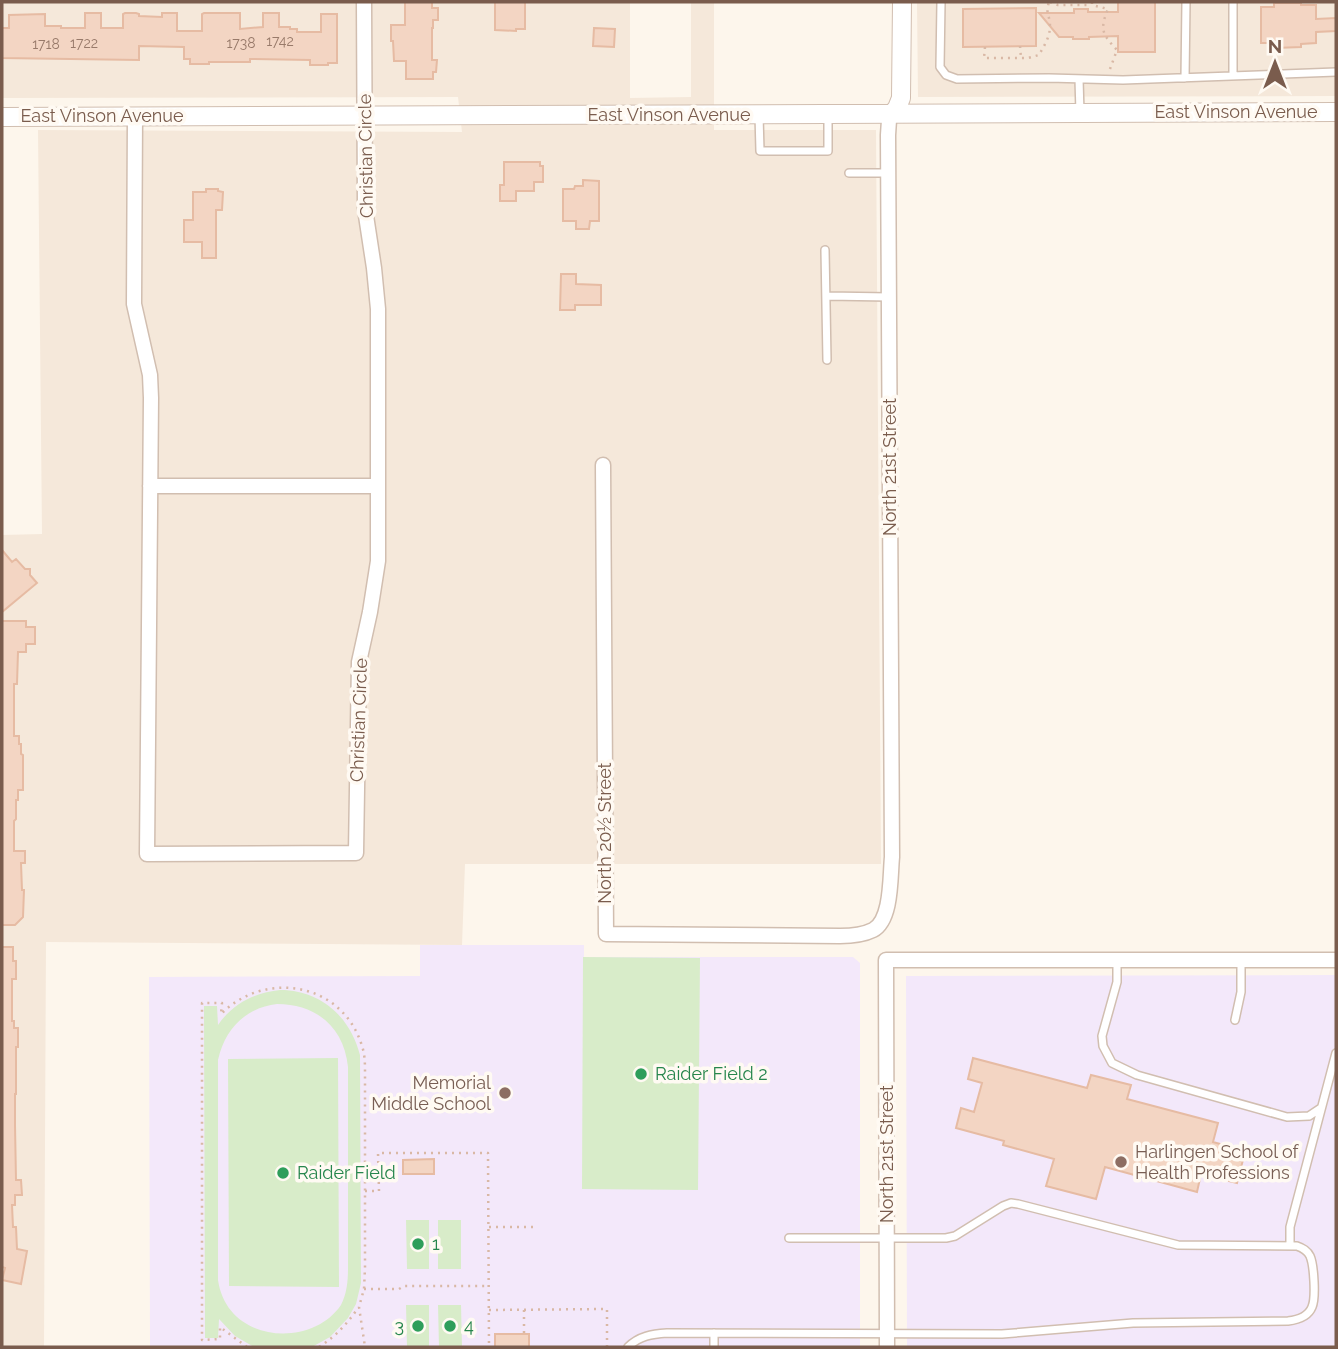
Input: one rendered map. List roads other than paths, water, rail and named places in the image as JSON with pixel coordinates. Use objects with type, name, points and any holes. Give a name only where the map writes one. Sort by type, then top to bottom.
[{"type":"street","name":"Christian Circle","points":[[150,486],[147,854],[356,853],[359,662],[378,561],[378,309],[365,209],[364,2]]},
{"type":"street","name":"North 21st Street","points":[[873,930],[881,924],[884,917],[892,858],[888,135],[889,120],[901,98],[902,2]]},
{"type":"street","name":"East Vinson Avenue","points":[[2,117],[1336,112]]},
{"type":"street","points":[[135,116],[134,304],[150,375],[150,486],[378,486]]},
{"type":"street","name":"North 20½ Street","points":[[603,465],[606,934],[840,936],[873,930]]},
{"type":"street","name":"North 21st Street","points":[[887,1341],[886,960],[1118,960]]},
{"type":"street","points":[[1118,960],[1336,960]]},
{"type":"lane","points":[[941,2],[940,67],[946,75],[957,79],[1185,78],[1336,72]]},
{"type":"lane","points":[[1185,78],[1186,2]]},
{"type":"lane","points":[[1233,2],[1233,76]]},
{"type":"lane","points":[[1079,79],[1080,113]]},
{"type":"lane","points":[[759,114],[760,151],[828,151],[828,114]]},
{"type":"lane","points":[[849,173],[890,173]]},
{"type":"lane","points":[[825,250],[827,360]]},
{"type":"lane","points":[[827,296],[890,297]]},
{"type":"lane","points":[[1118,960],[1117,982],[1102,1036],[1103,1046],[1112,1063],[1137,1075],[1287,1117],[1309,1116],[1321,1108]]},
{"type":"lane","points":[[1235,1020],[1241,992],[1241,960]]},
{"type":"lane","points":[[1290,1245],[1290,1227],[1336,1053]]},
{"type":"lane","points":[[628,1347],[642,1337],[653,1334],[714,1333],[887,1341],[1133,1323],[1294,1320],[1302,1318],[1314,1301],[1311,1257],[1306,1250],[1297,1246],[1178,1245],[1011,1203],[955,1237],[789,1238]]},
{"type":"lane","points":[[714,1333],[714,1347]]},
{"type":"place","name":"Raider Field 2","points":[[641,1074]]},
{"type":"place","name":"Memorial Middle School","points":[[505,1093]]},
{"type":"place","name":"Harlingen School of Health Professions","points":[[1121,1162]]},
{"type":"place","name":"Raider Field","points":[[283,1173]]},
{"type":"place","name":"1","points":[[418,1244]]},
{"type":"place","name":"3","points":[[418,1326]]},
{"type":"place","name":"4","points":[[450,1326]]}]
